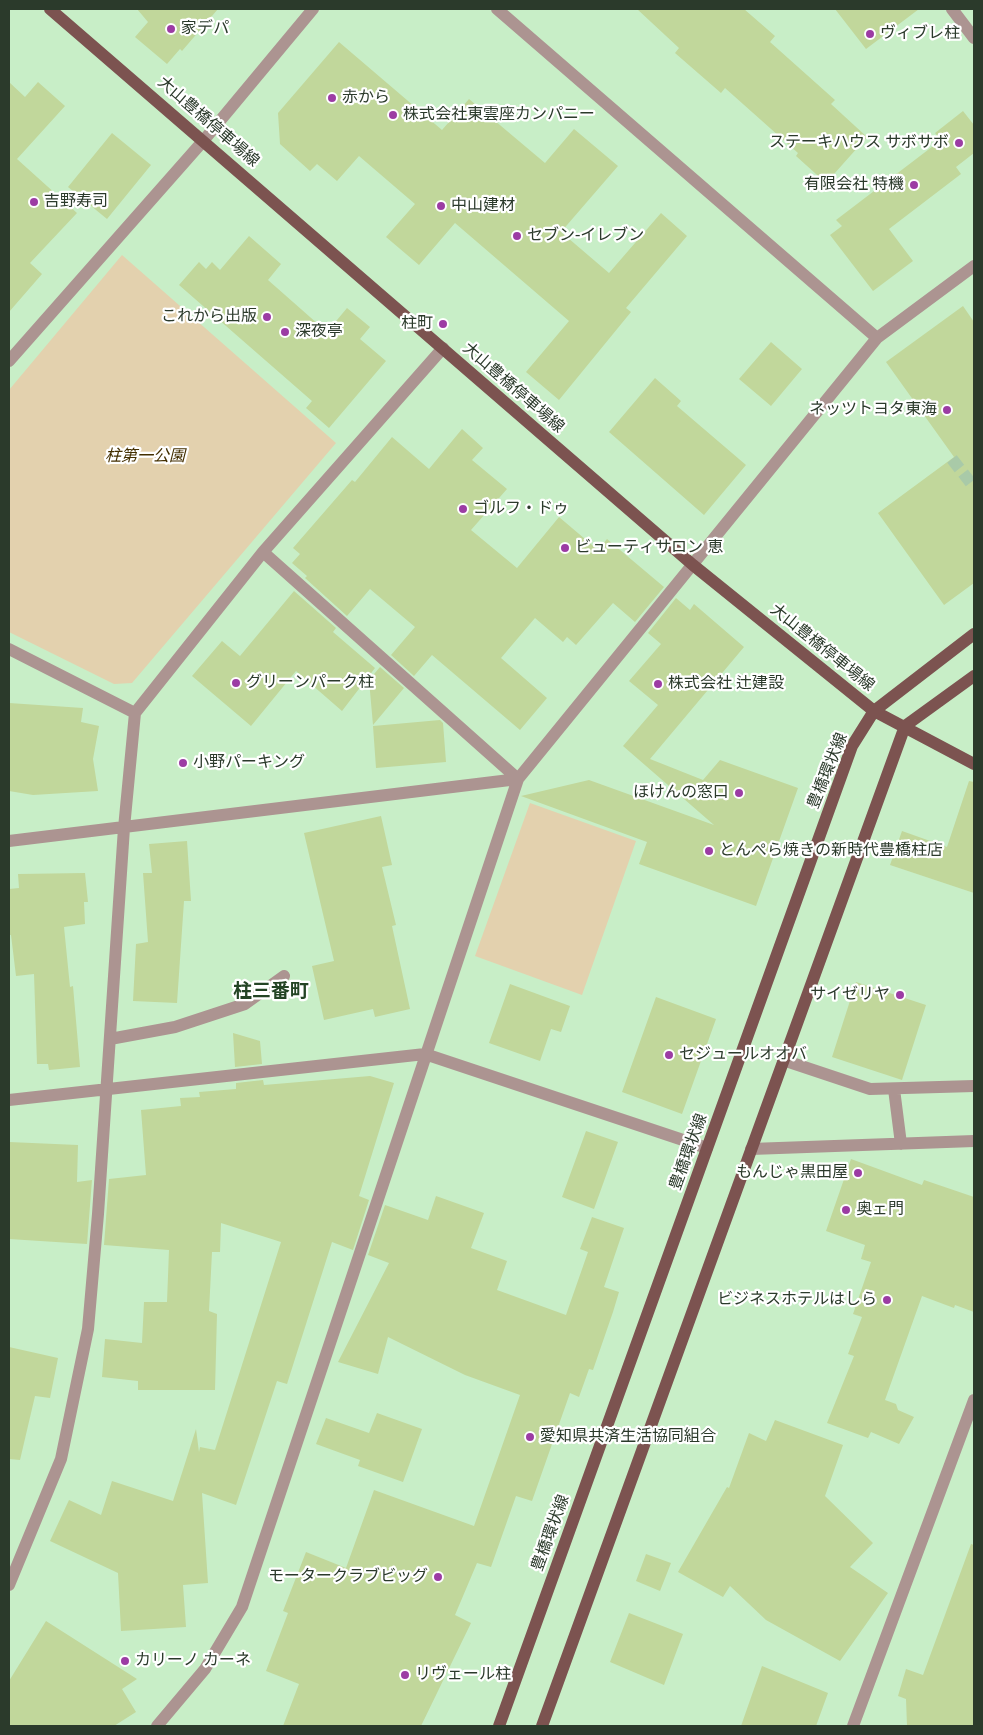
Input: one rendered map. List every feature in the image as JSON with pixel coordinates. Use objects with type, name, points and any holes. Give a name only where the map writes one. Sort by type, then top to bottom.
[{"type":"main road","name":"大山豊橋停車場線","points":[[50,9],[693,564],[874,711],[974,764]]},
{"type":"main road","name":"豊橋環状線","points":[[499,1726],[852,746],[874,711],[974,634]]},
{"type":"main road","points":[[542,1726],[905,726],[974,676]]},
{"type":"street","points":[[9,361],[13,346],[204,140],[313,9]]},
{"type":"street","points":[[497,9],[877,338]]},
{"type":"street","points":[[952,9],[974,38]]},
{"type":"street","points":[[157,1726],[205,1670],[242,1607],[518,779],[877,338],[974,266]]},
{"type":"street","points":[[9,1585],[62,1459],[88,1328],[107,1088],[124,828],[135,713],[263,552],[443,348]]},
{"type":"street","points":[[263,552],[518,779]]},
{"type":"street","points":[[9,649],[135,713]]},
{"type":"street","points":[[9,841],[518,779]]},
{"type":"street","points":[[110,1039],[175,1027],[245,1004],[284,976]]},
{"type":"street","points":[[9,1100],[425,1054],[707,1148]]},
{"type":"street","points":[[783,1060],[870,1090],[974,1086]]},
{"type":"street","points":[[894,1089],[901,1144]]},
{"type":"street","points":[[751,1149],[974,1141]]},
{"type":"street","points":[[853,1726],[974,1400]]},
{"type":"green space","name":"柱第一公園","points":[[122,255],[336,443],[132,683],[114,684],[9,632],[9,390]]},
{"type":"green space","points":[[530,803],[636,841],[582,995],[475,956]]},
{"type":"building","name":"家デパ","points":[[137,9],[218,9],[182,51],[180,49],[167,64],[135,37],[148,22]]},
{"type":"building","points":[[637,9],[744,9],[775,36],[770,42],[835,100],[831,104],[867,137],[826,183],[796,156],[798,153],[725,88],[721,93],[675,53],[679,48]]},
{"type":"building","name":"ヴィブレ柱","points":[[835,9],[919,9],[866,49]]},
{"type":"building","points":[[339,42],[442,130],[469,99],[545,163],[574,129],[618,166],[561,232],[609,273],[661,213],[687,236],[626,308],[631,312],[559,400],[526,372],[569,321],[455,223],[419,265],[386,237],[415,204],[359,156],[337,181],[317,164],[310,171],[280,144],[278,113]]},
{"type":"building","points":[[9,82],[25,97],[38,82],[65,106],[17,159],[77,213],[30,263],[42,274],[9,312]]},
{"type":"building","points":[[963,111],[974,125],[974,153],[956,167],[961,174],[889,229],[913,261],[873,291],[830,235],[842,226],[836,220],[941,140],[935,133]]},
{"type":"building","points":[[112,133],[151,165],[107,219],[68,187]]},
{"type":"building","points":[[249,236],[281,264],[268,280],[327,332],[347,308],[370,327],[360,339],[386,361],[329,428],[306,408],[312,401],[179,285],[199,262],[206,269],[212,262],[220,270]]},
{"type":"building","name":"ネッツトヨタ東海","points":[[963,306],[974,322],[974,583],[944,605],[878,513],[954,457],[886,362]]},
{"type":"building","points":[[771,342],[802,369],[771,406],[739,379]]},
{"type":"building","points":[[655,378],[681,401],[677,406],[746,465],[704,515],[609,432]]},
{"type":"building","points":[[462,429],[483,448],[472,460],[507,489],[471,530],[517,568],[559,517],[598,550],[607,539],[664,587],[635,622],[613,603],[576,645],[567,637],[563,642],[535,618],[501,658],[547,698],[520,730],[432,655],[414,676],[391,655],[415,627],[370,589],[347,616],[305,578],[307,576],[292,563],[300,554],[293,548],[352,480],[355,482],[392,437],[429,469]]},
{"type":"building","points":[[294,591],[336,628],[333,632],[375,668],[342,711],[296,671],[251,726],[192,676],[222,641],[240,656]]},
{"type":"building","points":[[676,598],[690,610],[694,604],[744,647],[650,759],[703,780],[720,760],[798,788],[756,906],[639,864],[647,842],[521,796],[589,780],[714,825],[623,746],[658,705],[629,681],[661,644],[648,633]]},
{"type":"building","points":[[380,667],[404,688],[373,725],[369,680]]},
{"type":"building","points":[[9,703],[83,708],[81,722],[99,726],[93,759],[98,791],[33,795],[9,791]]},
{"type":"building","points":[[440,720],[443,723],[446,762],[376,768],[373,726]]},
{"type":"building","points":[[969,781],[974,782],[974,893],[890,865],[902,831],[947,847]]},
{"type":"building","points":[[381,816],[392,865],[382,867],[396,925],[392,926],[410,1009],[375,1017],[373,1009],[324,1020],[312,966],[334,961],[304,833]]},
{"type":"building","points":[[187,841],[191,901],[184,901],[177,1003],[133,1001],[136,944],[148,942],[143,873],[152,873],[149,844]]},
{"type":"building","points":[[85,873],[88,902],[84,902],[85,924],[64,927],[70,987],[73,986],[80,1067],[49,1070],[48,1064],[37,1064],[34,974],[16,976],[11,935],[9,935],[9,889],[19,888],[18,874]]},
{"type":"building","points":[[856,982],[926,1005],[902,1080],[832,1057]]},
{"type":"building","points":[[510,984],[570,1006],[561,1032],[551,1029],[540,1061],[489,1043]]},
{"type":"building","name":"セジュールオオバ","points":[[656,997],[716,1019],[682,1114],[622,1092]]},
{"type":"building","points":[[233,1033],[260,1041],[262,1064],[235,1067]]},
{"type":"building","points":[[370,1076],[394,1083],[359,1196],[369,1200],[353,1250],[332,1242],[287,1384],[277,1381],[236,1505],[202,1493],[208,1583],[183,1585],[186,1627],[121,1631],[118,1573],[50,1541],[69,1500],[101,1515],[112,1481],[173,1501],[196,1429],[199,1452],[200,1447],[215,1450],[281,1242],[221,1223],[220,1252],[212,1252],[209,1311],[217,1314],[215,1390],[138,1390],[138,1381],[102,1377],[105,1339],[142,1343],[144,1302],[167,1302],[169,1250],[104,1245],[109,1179],[146,1175],[141,1110],[181,1106],[180,1098],[200,1097],[199,1092],[236,1089],[236,1083],[263,1080],[264,1085]]},
{"type":"building","points":[[586,1131],[618,1142],[594,1209],[562,1197]]},
{"type":"building","points":[[9,1142],[78,1145],[77,1182],[92,1180],[87,1244],[9,1239]]},
{"type":"building","points":[[851,1159],[922,1185],[924,1180],[974,1197],[974,1312],[955,1305],[954,1308],[922,1296],[885,1400],[896,1404],[898,1410],[914,1417],[899,1444],[871,1432],[868,1438],[827,1423],[854,1356],[848,1354],[862,1317],[853,1314],[871,1262],[861,1259],[865,1245],[826,1231]]},
{"type":"building","points":[[436,1196],[484,1213],[471,1248],[507,1261],[497,1290],[566,1315],[588,1252],[580,1249],[592,1217],[624,1228],[604,1287],[619,1292],[593,1370],[589,1369],[579,1397],[570,1393],[532,1501],[516,1496],[491,1567],[477,1563],[455,1615],[471,1623],[421,1726],[283,1726],[299,1684],[266,1671],[288,1613],[283,1611],[306,1552],[346,1568],[374,1490],[474,1526],[520,1395],[465,1375],[388,1337],[378,1374],[338,1362],[389,1263],[368,1255],[385,1205],[428,1220]]},
{"type":"building","points":[[9,1347],[58,1358],[50,1398],[35,1396],[20,1460],[9,1459]]},
{"type":"building","points":[[377,1413],[422,1429],[403,1482],[358,1466],[360,1460],[316,1444],[326,1418],[369,1433]]},
{"type":"building","points":[[775,1420],[843,1445],[825,1496],[873,1543],[850,1567],[888,1593],[840,1661],[766,1620],[730,1586],[723,1597],[678,1572],[727,1487],[729,1488],[749,1433],[766,1441]]},
{"type":"building","points":[[971,1544],[974,1545],[974,1726],[907,1726],[906,1699],[898,1696],[906,1669],[923,1675]]},
{"type":"building","points":[[646,1554],[671,1563],[660,1591],[636,1581]]},
{"type":"building","points":[[629,1613],[683,1634],[664,1685],[610,1662]]},
{"type":"building","points":[[46,1621],[137,1679],[122,1689],[136,1712],[114,1726],[9,1726],[9,1681]]},
{"type":"building","points":[[762,1666],[828,1693],[816,1726],[741,1726]]},
{"type":"tunnel","points":[[952,459],[974,487]]},
{"type":"place","name":"家デパ","points":[[171,29]]},
{"type":"place","name":"ヴィブレ柱","points":[[870,34]]},
{"type":"place","name":"赤から","points":[[332,98]]},
{"type":"place","name":"株式会社東雲座カンパニー","points":[[393,115]]},
{"type":"place","name":"ステーキハウス サボサボ","points":[[959,143]]},
{"type":"place","name":"有限会社 特機","points":[[914,185]]},
{"type":"place","name":"吉野寿司","points":[[34,202]]},
{"type":"place","name":"中山建材","points":[[441,206]]},
{"type":"place","name":"セブン-イレブン","points":[[517,236]]},
{"type":"place","name":"これから出版","points":[[267,317]]},
{"type":"place","name":"柱町","points":[[443,324]]},
{"type":"place","name":"深夜亭","points":[[285,332]]},
{"type":"place","name":"ネッツトヨタ東海","points":[[947,410]]},
{"type":"place","name":"ゴルフ・ドゥ","points":[[463,509]]},
{"type":"place","name":"ビューティサロン 恵","points":[[565,548]]},
{"type":"place","name":"グリーンパーク柱","points":[[236,683]]},
{"type":"place","name":"株式会社 辻建設","points":[[658,684]]},
{"type":"place","name":"小野パーキング","points":[[183,763]]},
{"type":"place","name":"ほけんの窓口","points":[[739,793]]},
{"type":"place","name":"とんぺら焼きの新時代豊橋柱店","points":[[709,851]]},
{"type":"place","name":"サイゼリヤ","points":[[900,995]]},
{"type":"place","name":"セジュールオオバ","points":[[669,1055]]},
{"type":"place","name":"もんじゃ黒田屋","points":[[858,1173]]},
{"type":"place","name":"奥ェ門","points":[[846,1210]]},
{"type":"place","name":"ビジネスホテルはしら","points":[[887,1300]]},
{"type":"place","name":"愛知県共済生活協同組合","points":[[530,1437]]},
{"type":"place","name":"モータークラブビッグ","points":[[438,1577]]},
{"type":"place","name":"カリーノ カーネ","points":[[125,1661]]},
{"type":"place","name":"リヴェール柱","points":[[405,1675]]},
{"type":"district","name":"柱三番町","points":[[271,992]]}]
